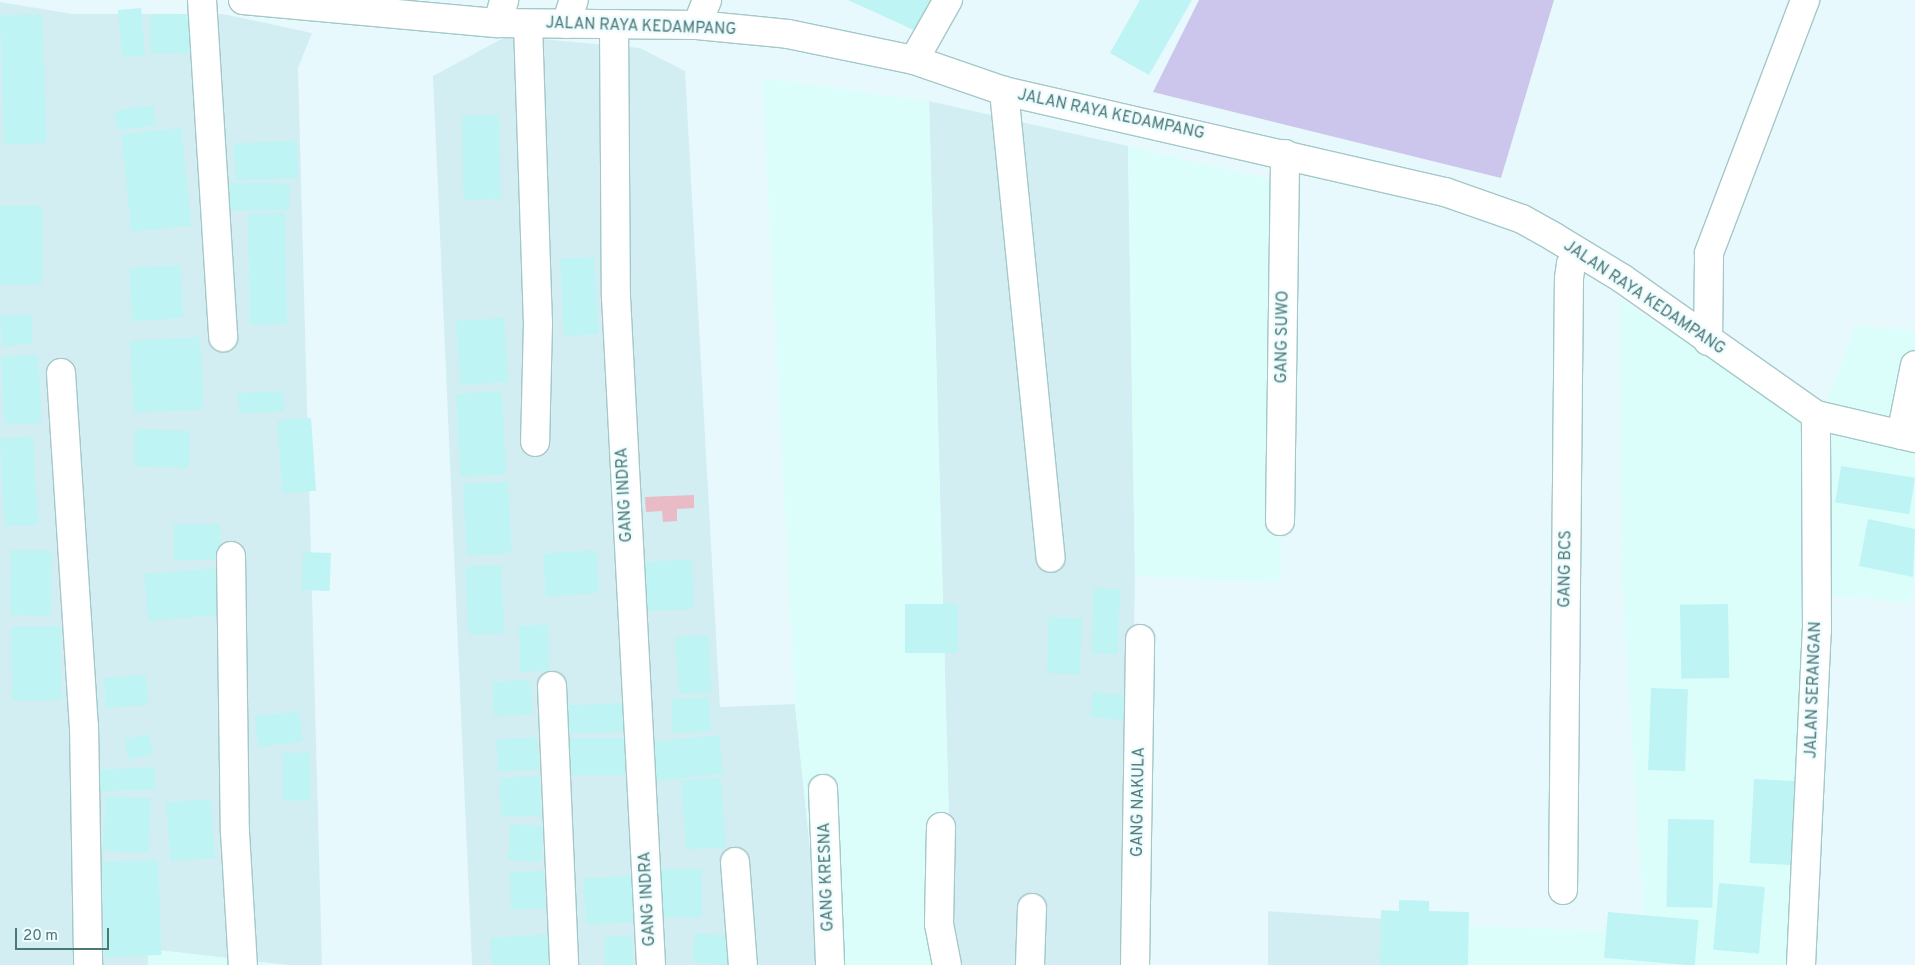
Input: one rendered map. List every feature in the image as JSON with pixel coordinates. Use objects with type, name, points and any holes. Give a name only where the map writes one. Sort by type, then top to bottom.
[{"type":"street","points":[[202,0],[223,337]]},
{"type":"street","points":[[697,26],[706,0]]},
{"type":"street","points":[[914,60],[948,0]]},
{"type":"street","points":[[1708,341],[1709,253],[1804,0]]},
{"type":"street","name":"JALAN RAYA KEDAMPANG","points":[[260,1],[501,12],[528,24],[570,12],[614,24],[697,26],[788,34],[914,60],[1004,91],[1285,154],[1484,204],[1522,219],[1579,252],[1816,415],[1908,437]]},
{"type":"street","points":[[528,24],[538,323],[535,442]]},
{"type":"street","name":"GANG INDRA","points":[[614,24],[616,297],[651,965]]},
{"type":"street","points":[[1004,91],[1051,558]]},
{"type":"street","name":"GANG SUWO","points":[[1280,521],[1285,154]]},
{"type":"street","name":"GANG BCS","points":[[1563,890],[1568,278],[1571,264],[1579,252]]},
{"type":"street","points":[[1908,437],[1915,365]]},
{"type":"street","points":[[61,373],[84,726],[88,965]]},
{"type":"street","name":"JALAN SERANGAN","points":[[1801,965],[1817,630],[1816,415]]},
{"type":"street","points":[[230,556],[235,832],[243,965]]},
{"type":"street","name":"GANG NAKULA","points":[[1134,965],[1140,639]]},
{"type":"street","points":[[552,686],[564,965]]},
{"type":"street","name":"GANG KRESNA","points":[[823,789],[830,965]]},
{"type":"street","points":[[941,827],[940,924],[947,965]]},
{"type":"street","points":[[735,862],[742,965]]},
{"type":"street","points":[[1030,965],[1032,908]]},
{"type":"shaded area","points":[[1199,0],[1554,0],[1501,178],[1153,92]]},
{"type":"shaded area","points":[[0,2],[73,14],[223,14],[312,33],[298,68],[322,965],[287,965],[149,949],[148,965],[0,965]]},
{"type":"shaded area","points":[[507,36],[640,48],[685,71],[720,707],[795,704],[822,965],[472,965],[433,76]]},
{"type":"shaded area","points":[[762,78],[929,101],[953,965],[822,965],[795,704]]},
{"type":"shaded area","points":[[929,101],[1128,146],[1135,576],[1128,965],[953,965]]},
{"type":"shaded area","points":[[1128,146],[1281,182],[1281,583],[1135,576]]},
{"type":"shaded area","points":[[1619,299],[1817,428],[1855,326],[1915,330],[1915,580],[1910,603],[1812,594],[1791,965],[1383,965],[1458,925],[1644,933],[1622,584]]},
{"type":"shaded area","points":[[694,495],[694,508],[677,509],[677,521],[663,522],[662,511],[646,512],[645,497]]},
{"type":"shaded area","points":[[1268,911],[1386,919],[1383,965],[1268,965]]},
{"type":"shaded area","points":[[149,949],[287,965],[148,965]]},
{"type":"building","points":[[848,0],[933,0],[918,32]]},
{"type":"building","points":[[1140,0],[1192,0],[1149,75],[1110,53]]},
{"type":"building","points":[[141,8],[145,56],[122,58],[118,10]]},
{"type":"building","points":[[42,14],[47,143],[5,144],[0,15]]},
{"type":"building","points":[[196,14],[197,53],[151,54],[150,15]]},
{"type":"building","points":[[153,105],[156,125],[118,131],[114,111]]},
{"type":"building","points":[[499,115],[500,199],[463,200],[462,116]]},
{"type":"building","points":[[181,128],[191,225],[132,232],[121,134]]},
{"type":"building","points":[[297,141],[298,178],[235,180],[234,143]]},
{"type":"building","points":[[225,183],[289,183],[289,210],[225,210]]},
{"type":"building","points":[[0,206],[42,206],[42,284],[0,284]]},
{"type":"building","points":[[285,213],[287,324],[250,325],[248,214]]},
{"type":"building","points":[[594,257],[598,334],[564,336],[560,259]]},
{"type":"building","points":[[180,265],[184,318],[133,321],[129,269]]},
{"type":"building","points":[[31,314],[33,344],[2,346],[0,316]]},
{"type":"building","points":[[504,318],[508,382],[461,385],[456,321]]},
{"type":"building","points":[[200,337],[204,409],[134,413],[130,341]]},
{"type":"building","points":[[38,355],[42,423],[5,425],[1,357]]},
{"type":"building","points":[[283,391],[284,411],[239,413],[238,393]]},
{"type":"building","points":[[502,391],[506,474],[460,476],[456,393]]},
{"type":"building","points":[[311,418],[316,491],[282,493],[277,420]]},
{"type":"building","points":[[135,429],[190,431],[189,468],[134,466]]},
{"type":"building","points":[[33,437],[38,525],[5,527],[0,439]]},
{"type":"building","points":[[1841,466],[1915,478],[1909,514],[1835,503]]},
{"type":"building","points":[[508,482],[512,553],[467,555],[463,484]]},
{"type":"building","points":[[1868,519],[1915,529],[1913,577],[1859,566]]},
{"type":"building","points":[[174,524],[220,524],[220,560],[174,560]]},
{"type":"building","points":[[11,550],[52,551],[51,616],[10,615]]},
{"type":"building","points":[[596,550],[599,593],[546,597],[543,554]]},
{"type":"building","points":[[303,552],[331,553],[330,591],[302,590]]},
{"type":"building","points":[[692,560],[694,609],[638,611],[636,562]]},
{"type":"building","points":[[501,565],[505,633],[469,635],[465,567]]},
{"type":"building","points":[[216,568],[220,615],[148,621],[144,574]]},
{"type":"building","points":[[1094,588],[1120,589],[1118,654],[1092,653]]},
{"type":"building","points":[[905,604],[958,604],[958,653],[905,653]]},
{"type":"building","points":[[1728,604],[1729,678],[1681,679],[1680,605]]},
{"type":"building","points":[[1049,617],[1082,618],[1080,674],[1047,673]]},
{"type":"building","points":[[548,625],[549,671],[520,671],[519,626]]},
{"type":"building","points":[[60,626],[61,700],[12,701],[11,627]]},
{"type":"building","points":[[708,635],[712,692],[679,694],[675,637]]},
{"type":"building","points":[[146,675],[148,705],[106,708],[104,678]]},
{"type":"building","points":[[531,680],[533,714],[494,716],[492,682]]},
{"type":"building","points":[[1651,688],[1688,689],[1685,771],[1648,770]]},
{"type":"building","points":[[1093,692],[1137,697],[1134,721],[1090,717]]},
{"type":"building","points":[[709,697],[711,731],[673,733],[671,699]]},
{"type":"building","points":[[633,703],[634,731],[558,734],[557,706]]},
{"type":"building","points":[[299,711],[303,742],[258,747],[254,716]]},
{"type":"building","points":[[149,734],[153,755],[128,759],[124,739]]},
{"type":"building","points":[[719,735],[723,774],[650,781],[646,743]]},
{"type":"building","points":[[537,737],[539,769],[498,772],[496,740]]},
{"type":"building","points":[[568,738],[625,738],[625,775],[568,775]]},
{"type":"building","points":[[283,753],[310,753],[310,801],[283,801]]},
{"type":"building","points":[[154,767],[155,789],[100,792],[99,770]]},
{"type":"building","points":[[539,776],[541,815],[501,817],[499,778]]},
{"type":"building","points":[[721,778],[726,847],[686,850],[681,781]]},
{"type":"building","points":[[1754,779],[1797,781],[1793,865],[1750,863]]},
{"type":"building","points":[[106,796],[151,798],[148,853],[103,851]]},
{"type":"building","points":[[211,799],[215,858],[170,861],[166,802]]},
{"type":"building","points":[[1668,819],[1714,820],[1712,908],[1666,907]]},
{"type":"building","points":[[510,824],[543,826],[541,862],[508,860]]},
{"type":"building","points":[[158,860],[161,955],[105,957],[102,862]]},
{"type":"building","points":[[660,869],[702,869],[702,917],[660,917]]},
{"type":"building","points":[[544,871],[545,908],[511,909],[510,872]]},
{"type":"building","points":[[639,875],[642,921],[586,925],[583,879]]},
{"type":"building","points":[[1719,883],[1765,887],[1759,954],[1713,950]]},
{"type":"building","points":[[1399,900],[1429,901],[1429,911],[1469,912],[1468,965],[1380,965],[1381,910],[1399,911]]},
{"type":"building","points":[[1608,912],[1699,920],[1695,965],[1604,958]]},
{"type":"building","points":[[695,933],[731,936],[728,965],[692,962]]},
{"type":"building","points":[[548,934],[550,965],[492,965],[490,938]]},
{"type":"building","points":[[632,936],[633,965],[605,965],[604,937]]}]
